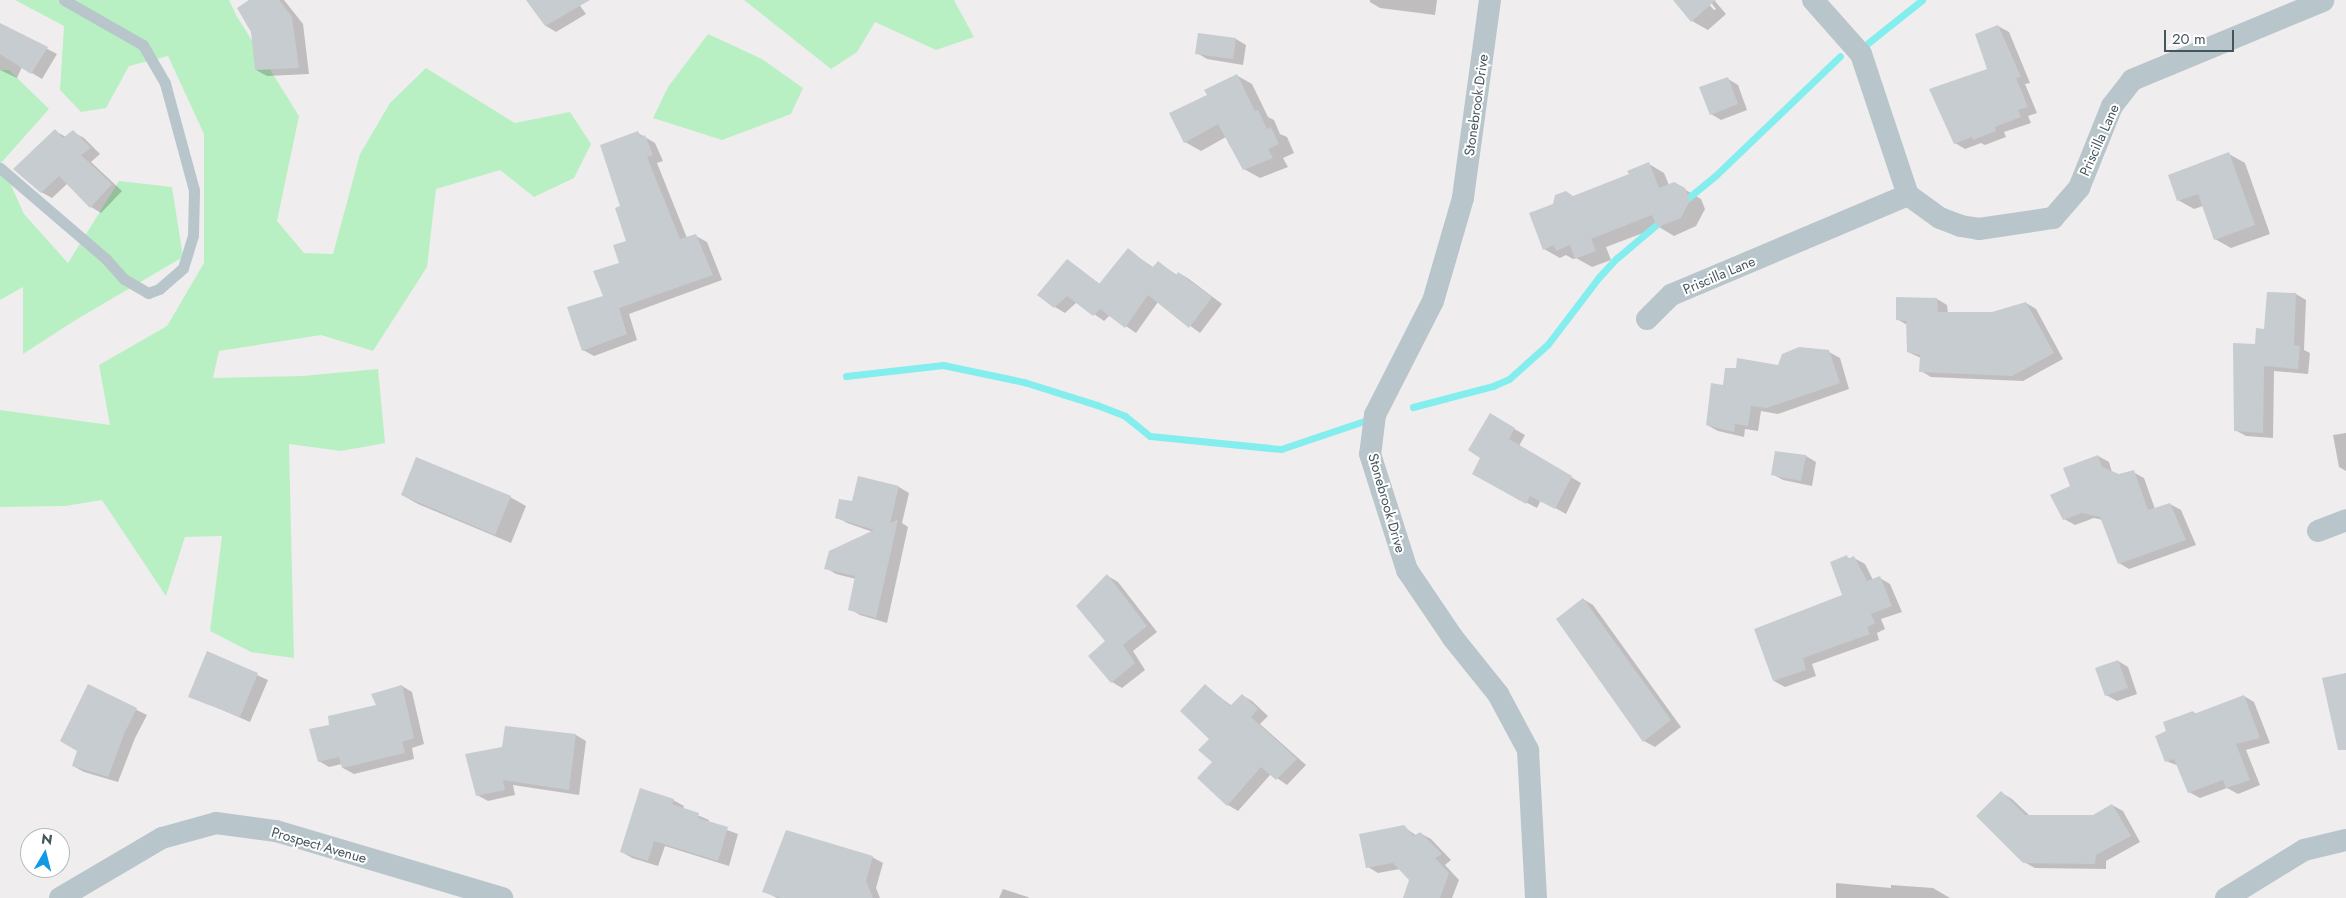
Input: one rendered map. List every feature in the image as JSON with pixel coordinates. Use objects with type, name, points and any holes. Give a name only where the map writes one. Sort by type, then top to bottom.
[{"type":"street","name":"Stonebrook Drive","points":[[1490,0],[1463,198],[1433,301],[1375,416],[1370,454],[1407,570],[1453,638],[1498,694],[1528,750],[1536,898]]},
{"type":"street","points":[[1813,0],[1861,54],[1908,195]]},
{"type":"street","name":"Priscilla Lane","points":[[1647,319],[1671,295],[1908,195],[1940,218],[1961,226],[1979,229],[2053,218],[2079,188],[2112,106],[2132,80],[2323,1]]},
{"type":"street","points":[[2318,531],[2346,520]]},
{"type":"street","name":"Prospect Avenue","points":[[60,898],[162,838],[216,823],[276,831],[502,898]]},
{"type":"street","points":[[2226,898],[2304,850],[2346,840]]},
{"type":"lane","points":[[0,168],[106,259],[124,279],[148,293],[158,289],[183,268],[192,235],[194,190],[165,83],[143,45],[64,0]]},
{"type":"green space","points":[[15,0],[229,0],[236,15],[299,116],[277,221],[304,253],[333,254],[360,154],[390,103],[426,68],[515,123],[570,112],[591,144],[574,178],[534,197],[500,170],[436,189],[427,267],[373,351],[321,335],[219,351],[213,378],[302,376],[378,369],[385,443],[341,451],[289,444],[294,658],[251,652],[210,631],[222,536],[185,537],[166,596],[102,500],[65,506],[0,507],[0,410],[110,425],[99,365],[167,326],[204,263],[204,134],[168,56],[129,66],[106,108],[81,112],[60,90],[64,26]]},
{"type":"green space","points":[[744,0],[954,0],[974,37],[936,50],[875,22],[857,52],[831,69]]},
{"type":"green space","points":[[708,34],[762,59],[803,88],[791,114],[722,140],[653,118],[668,87]]},
{"type":"green space","points":[[0,70],[9,70],[49,109],[1,163],[24,214],[68,263],[119,181],[172,187],[183,257],[74,321],[23,354],[23,287],[0,300]]},
{"type":"building","points":[[249,0],[279,0],[292,17],[299,68],[255,70],[251,32],[237,8]]},
{"type":"building","points":[[526,0],[590,0],[545,26]]},
{"type":"building","points":[[1673,0],[1716,0],[1691,22]]},
{"type":"building","points":[[0,23],[48,47],[31,74],[0,54]]},
{"type":"building","points":[[1998,25],[2021,77],[2016,78],[2028,107],[2018,110],[2021,117],[1995,127],[1996,131],[1973,140],[1972,137],[1954,144],[1929,89],[1987,69],[1975,34]]},
{"type":"building","points":[[1198,33],[1236,38],[1233,59],[1195,54]]},
{"type":"building","points":[[1237,74],[1255,111],[1258,110],[1267,129],[1271,127],[1279,144],[1268,149],[1273,158],[1243,170],[1218,124],[1184,143],[1169,113],[1207,95],[1204,90]]},
{"type":"building","points":[[1728,77],[1738,104],[1710,115],[1699,87]]},
{"type":"building","points":[[55,129],[63,138],[73,130],[91,148],[81,155],[112,184],[90,208],[59,176],[41,193],[13,169]]},
{"type":"building","points":[[638,131],[641,137],[645,135],[653,155],[647,157],[680,239],[696,234],[713,275],[619,308],[627,334],[582,351],[567,307],[603,296],[593,271],[619,263],[613,245],[626,241],[615,208],[620,206],[600,145]]},
{"type":"building","points":[[2229,152],[2255,225],[2214,240],[2198,194],[2177,201],[2168,175]]},
{"type":"building","points":[[1649,162],[1659,188],[1674,182],[1685,188],[1690,200],[1681,218],[1657,227],[1652,215],[1591,239],[1596,251],[1575,259],[1570,245],[1556,251],[1554,245],[1543,250],[1529,213],[1553,204],[1555,195],[1566,191],[1573,196],[1629,174],[1627,171]]},
{"type":"building","points":[[1128,248],[1152,268],[1158,261],[1176,275],[1178,272],[1212,297],[1189,328],[1148,295],[1125,328],[1100,309],[1093,316],[1067,296],[1054,308],[1037,295],[1067,259],[1099,284]]},
{"type":"building","points":[[2267,292],[2296,293],[2294,345],[2300,346],[2298,369],[2264,366],[2263,433],[2234,431],[2233,343],[2255,344],[2256,328],[2264,329]]},
{"type":"building","points":[[1896,297],[1937,298],[1938,312],[1992,312],[2026,302],[2054,353],[2012,376],[1919,372],[1920,355],[1907,352],[1906,321],[1896,320]]},
{"type":"building","points":[[1799,347],[1829,350],[1840,383],[1767,408],[1751,406],[1748,426],[1735,424],[1734,432],[1706,425],[1711,383],[1723,385],[1725,368],[1736,368],[1737,358],[1778,365],[1782,354]]},
{"type":"building","points":[[1490,413],[1515,428],[1509,439],[1572,476],[1555,509],[1530,496],[1526,504],[1472,474],[1480,458],[1468,450]]},
{"type":"building","points":[[1775,451],[1806,455],[1801,481],[1771,475]]},
{"type":"building","points":[[2098,455],[2102,467],[2119,474],[2134,470],[2148,510],[2170,503],[2186,540],[2118,564],[2100,517],[2082,513],[2063,520],[2050,495],[2070,486],[2063,468]]},
{"type":"building","points":[[416,457],[511,496],[495,535],[401,495]]},
{"type":"building","points":[[858,476],[899,486],[890,523],[898,520],[876,618],[848,610],[855,576],[824,569],[829,551],[874,530],[835,518],[839,499],[852,501]]},
{"type":"building","points":[[1847,555],[1848,559],[1854,556],[1867,581],[1880,576],[1892,606],[1871,614],[1875,623],[1867,627],[1870,634],[1803,658],[1806,670],[1773,681],[1754,629],[1842,595],[1830,562]]},
{"type":"building","points":[[1107,574],[1147,626],[1123,645],[1135,663],[1111,683],[1088,656],[1105,641],[1076,606]]},
{"type":"building","points":[[1583,598],[1671,720],[1643,742],[1556,619]]},
{"type":"building","points":[[207,651],[258,673],[240,717],[188,697]]},
{"type":"building","points":[[2118,660],[2128,688],[2105,696],[2095,668]]},
{"type":"building","points":[[2346,673],[2346,750],[2338,750],[2322,678]]},
{"type":"building","points":[[88,684],[137,708],[125,732],[108,777],[72,766],[77,751],[60,741]]},
{"type":"building","points":[[1205,684],[1230,706],[1242,694],[1258,709],[1251,717],[1297,759],[1276,780],[1261,767],[1227,806],[1197,778],[1212,762],[1198,750],[1209,739],[1180,711]]},
{"type":"building","points":[[402,685],[414,738],[402,742],[405,753],[342,768],[339,757],[318,762],[309,729],[329,725],[328,716],[376,705],[371,694]]},
{"type":"building","points":[[2244,695],[2260,738],[2236,744],[2250,780],[2226,788],[2223,780],[2188,793],[2174,759],[2165,762],[2155,736],[2166,731],[2163,722],[2193,711],[2194,714]]},
{"type":"building","points":[[505,726],[576,734],[569,790],[503,780],[505,790],[476,796],[465,754],[502,747]]},
{"type":"building","points":[[640,788],[674,799],[672,804],[699,813],[698,818],[728,827],[718,861],[654,841],[648,861],[620,852]]},
{"type":"building","points":[[2001,791],[2025,815],[2093,815],[2112,804],[2131,836],[2096,855],[2095,864],[2023,863],[1976,816]]},
{"type":"building","points":[[1404,825],[1414,836],[1420,832],[1442,854],[1435,858],[1449,873],[1440,898],[1403,898],[1409,880],[1393,863],[1366,868],[1359,834]]},
{"type":"building","points":[[786,830],[873,856],[866,881],[873,898],[781,898],[762,892]]},
{"type":"waterway","points":[[1868,43],[1922,0]]},
{"type":"waterway","points":[[1682,203],[1715,176],[1840,56]]},
{"type":"waterway","points":[[1413,407],[1493,386],[1509,379],[1548,344],[1599,277],[1617,258],[1662,220]]},
{"type":"waterway","points":[[846,376],[943,365],[1024,382],[1097,405],[1125,416],[1150,436],[1281,449],[1370,419]]}]
